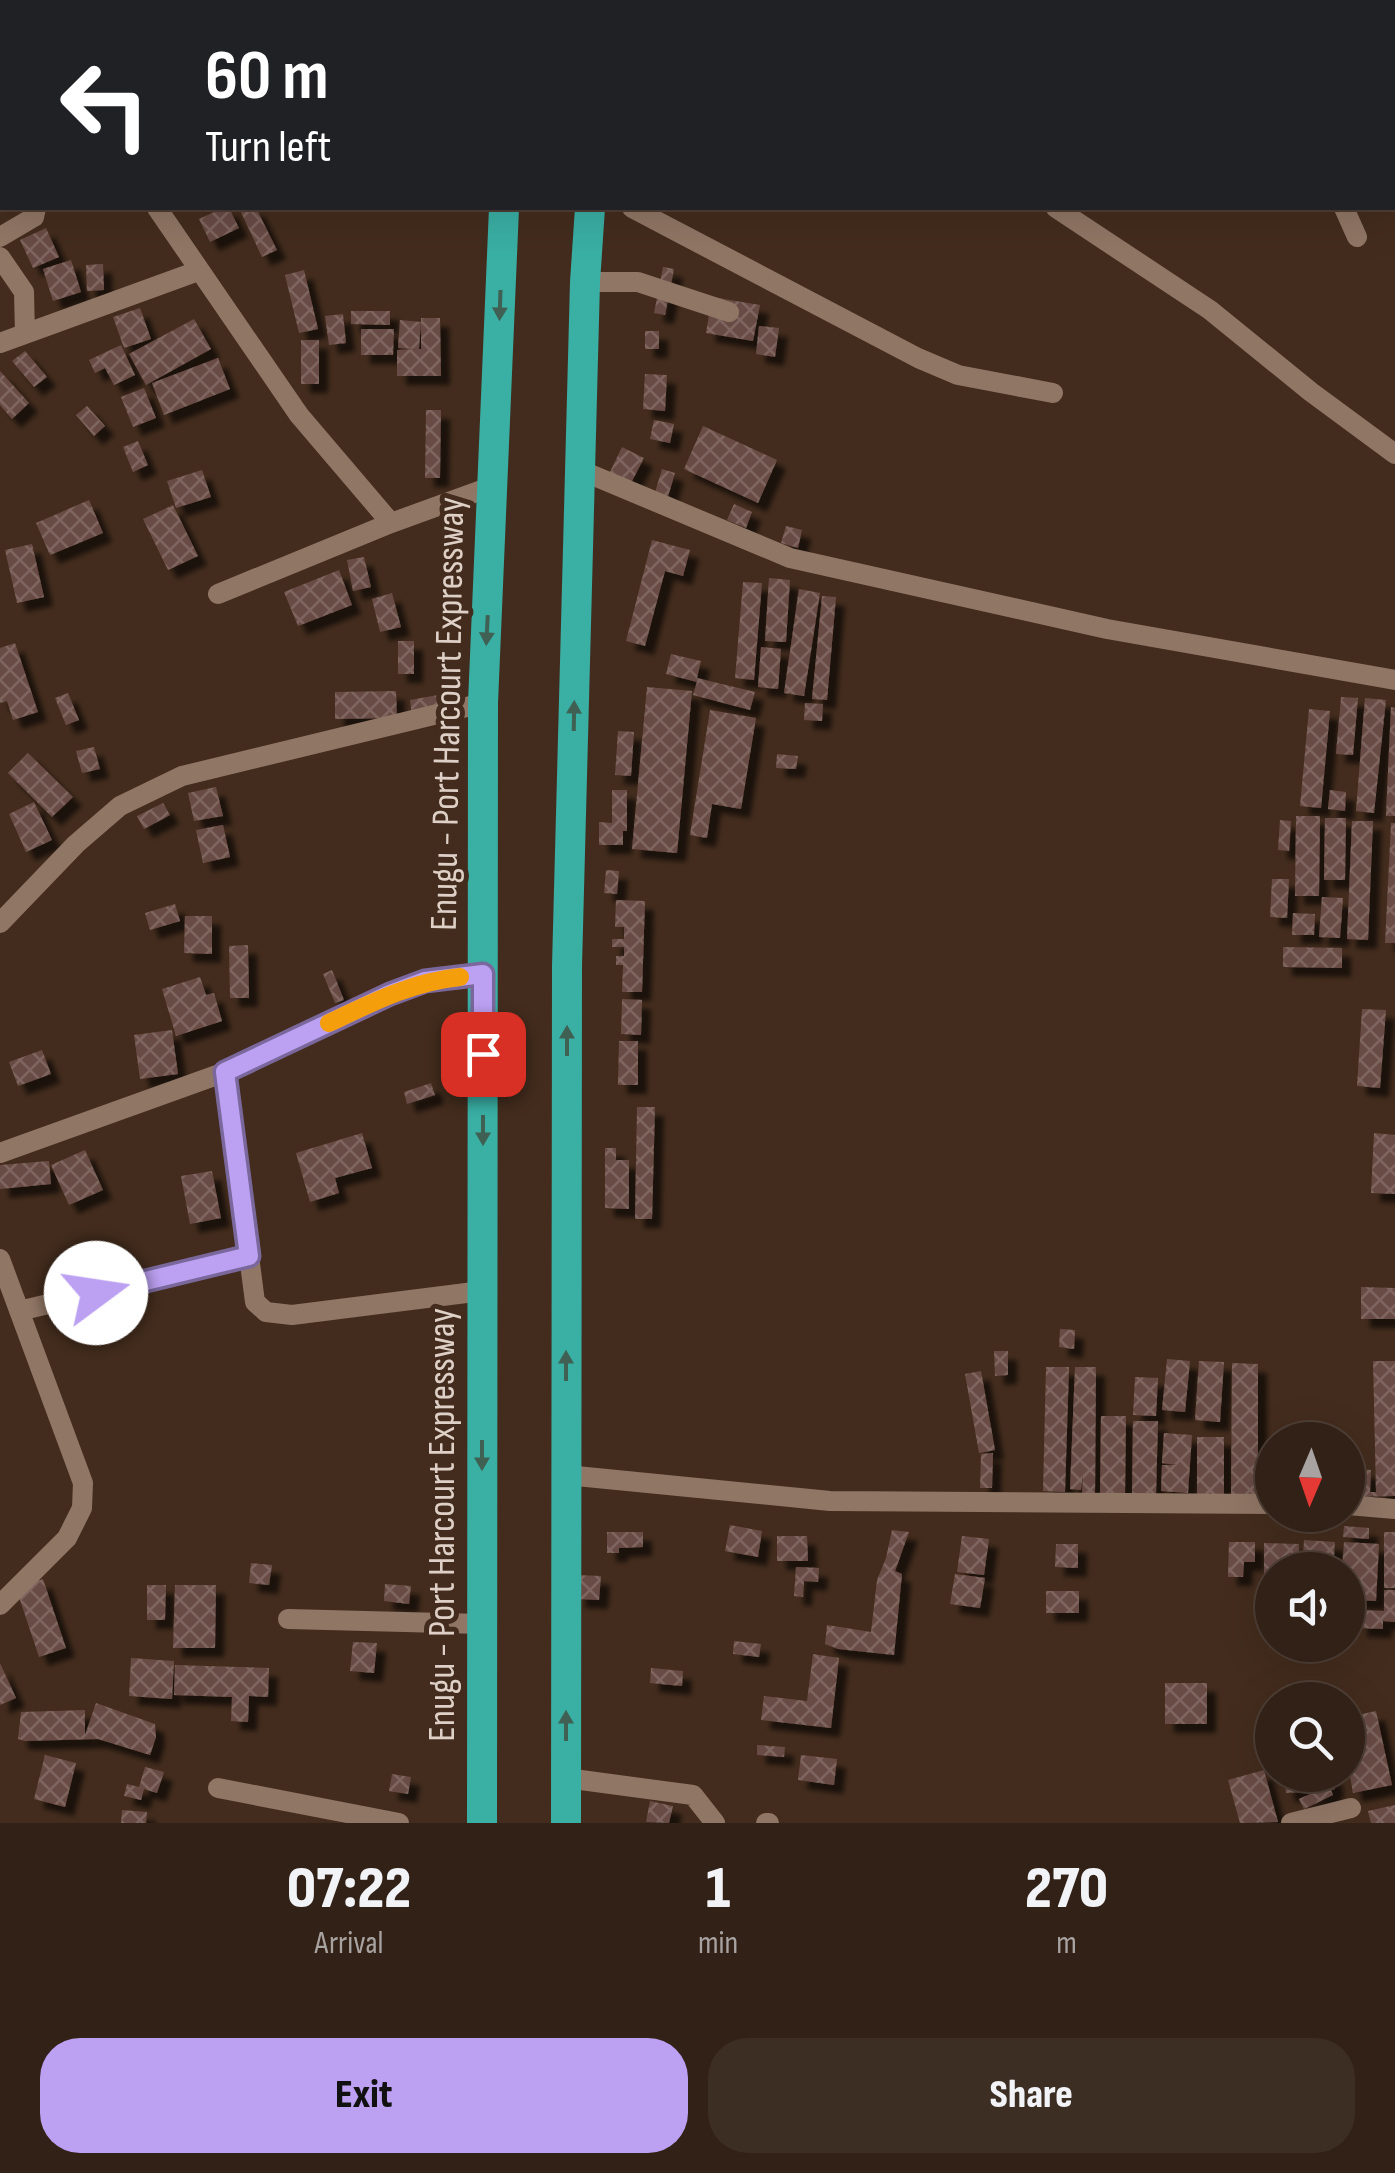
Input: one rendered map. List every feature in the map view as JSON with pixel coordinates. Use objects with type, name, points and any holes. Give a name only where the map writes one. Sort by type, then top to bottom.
[{"type":"highway","name":"Enugu - Port Harcourt Expressway","points":[[482,1823],[484,703],[504,210]]},
{"type":"highway","points":[[566,1823],[567,966],[590,210]]},
{"type":"street","points":[[0,236],[34,217],[36,210]]},
{"type":"street","points":[[157,210],[300,415],[390,523]]},
{"type":"street","points":[[636,210],[918,358],[958,375],[1053,393]]},
{"type":"street","points":[[1059,210],[1210,310],[1395,454]]},
{"type":"street","points":[[1345,210],[1356,238]]},
{"type":"street","points":[[0,258],[24,292],[26,334]]},
{"type":"street","points":[[0,343],[198,270]]},
{"type":"street","points":[[585,282],[638,282],[729,312]]},
{"type":"street","points":[[580,470],[790,558],[1107,629],[1395,680]]},
{"type":"street","points":[[218,594],[390,523],[494,486]]},
{"type":"street","points":[[0,923],[76,844],[120,806],[182,776],[484,703]]},
{"type":"street","points":[[0,1153],[225,1072],[425,981],[483,974]]},
{"type":"street","points":[[225,1072],[255,1302],[266,1312],[280,1315],[482,1290]]},
{"type":"street","points":[[20,1312],[249,1256]]},
{"type":"street","points":[[0,1259],[83,1483],[82,1508],[68,1538],[0,1606]]},
{"type":"street","points":[[566,1475],[830,1502],[1255,1504]]},
{"type":"street","points":[[1365,1506],[1395,1509]]},
{"type":"street","points":[[288,1618],[482,1624]]},
{"type":"street","points":[[566,1778],[693,1795],[716,1823]]},
{"type":"street","points":[[218,1788],[400,1823]]},
{"type":"street","points":[[1292,1823],[1351,1808]]},
{"type":"building","points":[[219,210],[230,210],[239,228],[210,242],[199,219]]},
{"type":"building","points":[[240,210],[257,210],[277,250],[262,257]]},
{"type":"building","points":[[46,228],[59,257],[33,268],[20,240]]},
{"type":"building","points":[[71,260],[81,292],[53,301],[43,269]]},
{"type":"building","points":[[103,264],[104,290],[87,291],[86,265]]},
{"type":"building","points":[[663,267],[674,269],[665,315],[654,313]]},
{"type":"building","points":[[304,270],[318,329],[299,333],[285,275]]},
{"type":"building","points":[[712,297],[760,305],[753,341],[706,333]]},
{"type":"building","points":[[140,308],[151,339],[124,348],[113,317]]},
{"type":"building","points":[[351,311],[390,311],[390,325],[351,324]]},
{"type":"building","points":[[343,314],[346,343],[329,345],[325,316]]},
{"type":"building","points":[[421,318],[440,318],[441,376],[397,376],[397,350],[415,349],[398,348],[400,320],[421,322]]},
{"type":"building","points":[[194,319],[211,349],[146,385],[129,354]]},
{"type":"building","points":[[759,326],[779,328],[775,357],[756,354]]},
{"type":"building","points":[[361,329],[394,329],[393,355],[361,355]]},
{"type":"building","points":[[645,331],[659,331],[659,349],[645,349]]},
{"type":"building","points":[[301,340],[319,340],[319,384],[301,384]]},
{"type":"building","points":[[121,345],[135,375],[114,385],[105,368],[95,373],[89,360]]},
{"type":"building","points":[[25,351],[47,377],[34,387],[12,361]]},
{"type":"building","points":[[218,358],[230,389],[164,415],[152,383]]},
{"type":"building","points":[[0,371],[29,403],[12,419],[0,405]]},
{"type":"building","points":[[645,374],[667,375],[665,411],[643,409]]},
{"type":"building","points":[[144,388],[156,418],[133,427],[121,397]]},
{"type":"building","points":[[87,406],[105,426],[94,436],[76,415]]},
{"type":"building","points":[[426,410],[441,410],[440,478],[425,478]]},
{"type":"building","points":[[654,420],[674,424],[670,443],[650,439]]},
{"type":"building","points":[[703,426],[777,460],[758,503],[684,469]]},
{"type":"building","points":[[138,441],[148,465],[133,472],[123,447]]},
{"type":"building","points":[[622,447],[644,458],[630,485],[609,474]]},
{"type":"building","points":[[662,469],[675,473],[666,503],[653,499]]},
{"type":"building","points":[[202,470],[211,497],[176,508],[167,481]]},
{"type":"building","points":[[89,500],[103,533],[50,555],[36,523]]},
{"type":"building","points":[[734,504],[752,512],[746,528],[727,520]]},
{"type":"building","points":[[173,505],[198,556],[168,570],[143,519]]},
{"type":"building","points":[[786,526],[802,530],[798,548],[781,543]]},
{"type":"building","points":[[652,540],[690,550],[683,576],[665,571],[645,646],[626,641]]},
{"type":"building","points":[[32,544],[44,597],[17,603],[5,550]]},
{"type":"building","points":[[364,557],[371,587],[353,591],[347,560]]},
{"type":"building","points":[[339,570],[352,605],[298,626],[284,592]]},
{"type":"building","points":[[769,578],[790,580],[786,642],[765,641]]},
{"type":"building","points":[[743,582],[762,583],[754,680],[735,678]]},
{"type":"building","points":[[799,589],[820,593],[804,696],[784,693]]},
{"type":"building","points":[[392,593],[401,627],[380,632],[372,599]]},
{"type":"building","points":[[822,596],[836,597],[827,700],[812,699]]},
{"type":"building","points":[[398,641],[414,641],[414,674],[398,674]]},
{"type":"building","points":[[15,643],[38,712],[13,720],[7,701],[0,703],[0,648]]},
{"type":"building","points":[[761,647],[781,649],[778,689],[758,687]]},
{"type":"building","points":[[671,654],[701,661],[697,678],[755,692],[750,710],[693,695],[697,682],[666,674]]},
{"type":"building","points":[[647,687],[692,691],[677,853],[632,849]]},
{"type":"building","points":[[396,691],[397,718],[335,719],[335,692]]},
{"type":"building","points":[[68,693],[79,720],[66,725],[55,698]]},
{"type":"building","points":[[438,695],[441,711],[412,716],[410,700]]},
{"type":"building","points":[[1341,697],[1358,698],[1353,755],[1336,754]]},
{"type":"building","points":[[1365,698],[1386,700],[1374,813],[1356,811]]},
{"type":"building","points":[[805,703],[823,704],[822,721],[804,720]]},
{"type":"building","points":[[1391,707],[1395,708],[1395,816],[1386,816]]},
{"type":"building","points":[[1309,709],[1330,711],[1321,808],[1300,806]]},
{"type":"building","points":[[710,710],[756,718],[741,809],[712,804],[707,838],[690,835]]},
{"type":"building","points":[[618,731],[634,732],[631,776],[615,775]]},
{"type":"building","points":[[94,747],[100,769],[82,773],[76,751]]},
{"type":"building","points":[[28,753],[73,797],[52,817],[8,773]]},
{"type":"building","points":[[777,754],[798,756],[796,769],[776,768]]},
{"type":"building","points":[[216,787],[223,816],[194,821],[188,793]]},
{"type":"building","points":[[612,790],[627,790],[627,831],[623,831],[623,845],[599,845],[599,822],[612,823]]},
{"type":"building","points":[[1330,790],[1346,792],[1345,811],[1328,809]]},
{"type":"building","points":[[34,802],[52,840],[26,852],[9,814]]},
{"type":"building","points":[[163,803],[170,815],[144,829],[137,816]]},
{"type":"building","points":[[1296,816],[1320,816],[1319,896],[1295,896]]},
{"type":"building","points":[[1325,818],[1346,818],[1345,880],[1324,880]]},
{"type":"building","points":[[1280,820],[1291,821],[1289,851],[1278,850]]},
{"type":"building","points":[[1352,821],[1373,821],[1368,940],[1347,939]]},
{"type":"building","points":[[1391,823],[1395,823],[1395,943],[1385,943]]},
{"type":"building","points":[[223,825],[230,857],[203,863],[196,830]]},
{"type":"building","points":[[606,870],[619,871],[617,894],[604,893]]},
{"type":"building","points":[[1272,879],[1289,879],[1287,918],[1270,917]]},
{"type":"building","points":[[1322,897],[1343,898],[1340,938],[1319,937]]},
{"type":"building","points":[[616,900],[645,901],[642,992],[622,992],[623,965],[616,965],[616,956],[624,956],[624,947],[612,947],[612,939],[624,939],[624,927],[615,927]]},
{"type":"building","points":[[175,904],[180,921],[150,930],[145,913]]},
{"type":"building","points":[[1293,913],[1315,914],[1314,935],[1292,935]]},
{"type":"building","points":[[185,916],[212,916],[212,954],[184,953]]},
{"type":"building","points":[[248,945],[249,998],[230,998],[229,946]]},
{"type":"building","points":[[1283,947],[1342,948],[1342,968],[1283,967]]},
{"type":"building","points":[[332,970],[344,1000],[335,1003],[323,974]]},
{"type":"building","points":[[200,977],[206,995],[214,993],[222,1021],[176,1036],[162,989]]},
{"type":"building","points":[[622,999],[642,1000],[641,1035],[621,1034]]},
{"type":"building","points":[[1362,1009],[1386,1010],[1380,1088],[1357,1086]]},
{"type":"building","points":[[172,1030],[178,1074],[140,1079],[134,1035]]},
{"type":"building","points":[[619,1041],[638,1041],[638,1085],[618,1085]]},
{"type":"building","points":[[42,1050],[51,1074],[18,1086],[9,1062]]},
{"type":"building","points":[[431,1083],[435,1095],[407,1104],[404,1092]]},
{"type":"building","points":[[637,1107],[655,1107],[652,1219],[635,1219]]},
{"type":"building","points":[[362,1133],[372,1168],[335,1178],[339,1193],[310,1202],[296,1153]]},
{"type":"building","points":[[1374,1133],[1395,1135],[1395,1194],[1371,1193]]},
{"type":"building","points":[[605,1148],[616,1148],[616,1160],[629,1160],[629,1209],[605,1208]]},
{"type":"building","points":[[85,1150],[103,1190],[69,1205],[51,1165]]},
{"type":"building","points":[[49,1161],[51,1184],[0,1189],[0,1165]]},
{"type":"building","points":[[212,1171],[221,1218],[190,1224],[181,1176]]},
{"type":"building","points":[[1361,1287],[1395,1288],[1395,1319],[1361,1319]]},
{"type":"building","points":[[1060,1329],[1075,1330],[1074,1349],[1059,1347]]},
{"type":"building","points":[[994,1351],[1008,1351],[1008,1375],[995,1376]]},
{"type":"building","points":[[1167,1359],[1190,1361],[1185,1412],[1162,1410]]},
{"type":"building","points":[[1199,1361],[1224,1362],[1220,1422],[1195,1420]]},
{"type":"building","points":[[1373,1361],[1395,1361],[1395,1496],[1365,1497],[1365,1469],[1371,1470],[1370,1492],[1376,1492]]},
{"type":"building","points":[[1232,1363],[1258,1364],[1255,1494],[1231,1494]]},
{"type":"building","points":[[1046,1367],[1069,1367],[1065,1492],[1043,1491]]},
{"type":"building","points":[[1075,1367],[1096,1367],[1095,1494],[1082,1494],[1083,1474],[1081,1490],[1070,1489]]},
{"type":"building","points":[[981,1371],[995,1450],[979,1453],[965,1374]]},
{"type":"building","points":[[1135,1377],[1158,1378],[1156,1416],[1133,1415]]},
{"type":"building","points":[[1101,1416],[1126,1416],[1125,1495],[1100,1494]]},
{"type":"building","points":[[1133,1421],[1158,1421],[1156,1495],[1132,1495]]},
{"type":"building","points":[[1164,1433],[1192,1435],[1188,1493],[1161,1491],[1162,1465],[1177,1465],[1162,1463]]},
{"type":"building","points":[[1197,1437],[1224,1437],[1224,1495],[1197,1494]]},
{"type":"building","points":[[993,1453],[992,1488],[980,1488],[981,1454]]},
{"type":"building","points":[[730,1525],[762,1531],[758,1557],[725,1551]]},
{"type":"building","points":[[1365,1528],[1369,1528],[1369,1539],[1343,1537],[1343,1532],[1365,1532]]},
{"type":"building","points":[[892,1530],[909,1532],[895,1571],[902,1574],[894,1655],[825,1644],[827,1625],[871,1632],[877,1580]]},
{"type":"building","points":[[607,1532],[643,1532],[643,1547],[607,1553]]},
{"type":"building","points":[[1384,1532],[1395,1532],[1395,1588],[1384,1588]]},
{"type":"building","points":[[777,1536],[807,1536],[808,1561],[777,1561]]},
{"type":"building","points":[[962,1536],[989,1539],[984,1575],[957,1572]]},
{"type":"building","points":[[1304,1540],[1335,1542],[1334,1552],[1303,1552]]},
{"type":"building","points":[[1229,1542],[1255,1542],[1255,1562],[1244,1562],[1243,1577],[1228,1577]]},
{"type":"building","points":[[1344,1542],[1379,1544],[1376,1601],[1365,1601],[1365,1552],[1343,1552]]},
{"type":"building","points":[[1264,1543],[1299,1544],[1299,1552],[1264,1552]]},
{"type":"building","points":[[1056,1544],[1078,1544],[1078,1568],[1055,1567]]},
{"type":"building","points":[[251,1563],[272,1565],[269,1585],[249,1583]]},
{"type":"building","points":[[796,1567],[819,1568],[818,1582],[804,1581],[803,1597],[794,1596]]},
{"type":"building","points":[[955,1574],[985,1578],[980,1608],[950,1604]]},
{"type":"building","points":[[577,1575],[601,1576],[599,1600],[576,1599]]},
{"type":"building","points":[[43,1579],[66,1648],[39,1657],[16,1588]]},
{"type":"building","points":[[385,1584],[411,1586],[409,1604],[384,1601]]},
{"type":"building","points":[[147,1585],[166,1585],[165,1620],[147,1620]]},
{"type":"building","points":[[175,1585],[216,1585],[215,1648],[173,1648]]},
{"type":"building","points":[[1384,1590],[1395,1590],[1395,1622],[1383,1621],[1383,1629],[1365,1628],[1365,1610],[1384,1611]]},
{"type":"building","points":[[1046,1591],[1079,1591],[1079,1613],[1046,1613]]},
{"type":"building","points":[[734,1641],[761,1644],[759,1657],[733,1654]]},
{"type":"building","points":[[353,1642],[377,1643],[374,1673],[350,1671]]},
{"type":"building","points":[[813,1654],[839,1658],[831,1728],[761,1720],[764,1696],[807,1701]]},
{"type":"building","points":[[131,1658],[174,1661],[172,1699],[129,1696]]},
{"type":"building","points":[[0,1663],[16,1698],[0,1705]]},
{"type":"building","points":[[175,1665],[269,1668],[268,1697],[249,1696],[248,1722],[231,1721],[232,1697],[174,1695]]},
{"type":"building","points":[[651,1668],[683,1671],[682,1686],[650,1683]]},
{"type":"building","points":[[1165,1683],[1207,1683],[1207,1724],[1165,1724]]},
{"type":"building","points":[[96,1703],[155,1724],[156,1737],[150,1755],[98,1739],[18,1739],[21,1712],[85,1710],[85,1735]]},
{"type":"building","points":[[1376,1711],[1392,1785],[1365,1791],[1365,1713]]},
{"type":"building","points":[[757,1745],[785,1747],[784,1757],[757,1755]]},
{"type":"building","points":[[45,1755],[76,1763],[65,1807],[34,1799]]},
{"type":"building","points":[[801,1755],[837,1759],[834,1785],[798,1780]]},
{"type":"building","points":[[145,1767],[164,1772],[157,1793],[144,1789],[141,1800],[124,1796],[127,1784],[139,1787]]},
{"type":"building","points":[[1255,1772],[1255,1792],[1270,1792],[1278,1822],[1240,1823],[1228,1780]]},
{"type":"building","points":[[392,1774],[411,1777],[408,1794],[389,1791]]},
{"type":"building","points":[[1315,1792],[1333,1795],[1304,1809],[1299,1799]]},
{"type":"building","points":[[650,1801],[673,1806],[669,1823],[646,1822]]},
{"type":"building","points":[[1395,1805],[1395,1823],[1371,1823],[1368,1811]]},
{"type":"building","points":[[122,1810],[147,1812],[146,1823],[121,1823]]},
{"type":"slow traffic","points":[[329,1023],[425,981],[460,977]]},
{"type":"route","points":[[96,1293],[249,1256],[225,1072],[390,994],[425,981],[483,974],[483,1054]]}]
